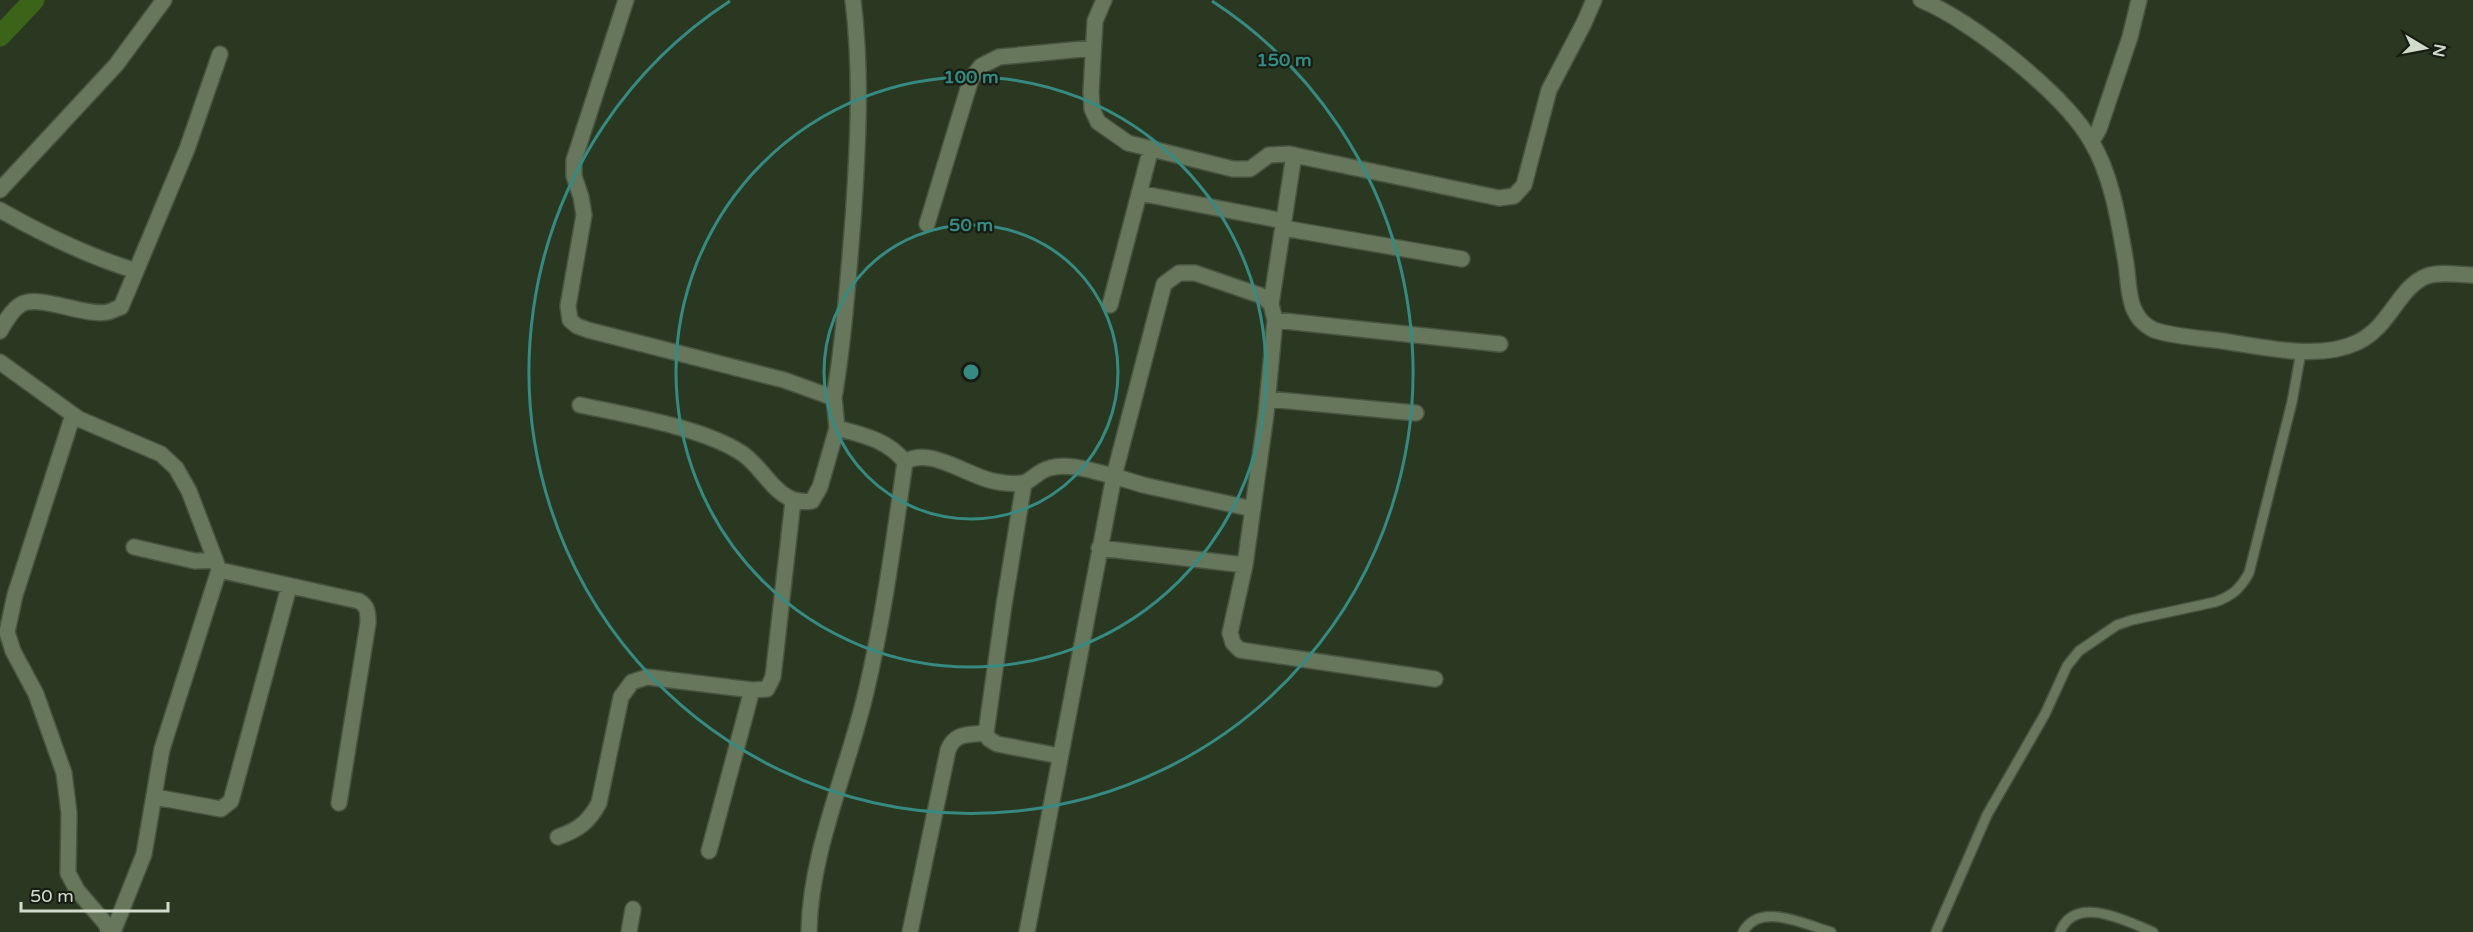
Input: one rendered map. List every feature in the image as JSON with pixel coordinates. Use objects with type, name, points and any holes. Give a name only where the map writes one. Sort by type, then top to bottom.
[{"type":"street","points":[[0,190],[116,65],[164,0]]},
{"type":"street","points":[[626,0],[574,160],[574,176],[584,215],[568,306],[570,320],[577,326],[588,330],[784,380],[834,398]]},
{"type":"street","points":[[580,405],[655,421],[723,443],[745,456],[788,499],[812,501],[820,487],[837,428],[834,398],[840,366],[850,260],[859,132],[859,84],[853,0]]},
{"type":"street","points":[[1104,0],[1095,21],[1092,109],[1098,122],[1128,143],[1233,169],[1250,168],[1269,155],[1294,155],[1437,183],[1500,198],[1514,196],[1524,185],[1551,84],[1594,0]]},
{"type":"street","points":[[1921,0],[1952,16],[1994,45],[2059,100],[2091,141],[2118,216],[2133,306],[2142,323],[2166,334],[2301,352],[2340,348],[2358,343],[2376,331],[2414,283],[2428,276],[2442,274],[2473,275]]},
{"type":"street","points":[[2091,141],[2098,129],[2130,37],[2139,0]]},
{"type":"street","points":[[927,224],[971,79],[981,66],[999,57],[1093,48]]},
{"type":"street","points":[[0,331],[9,316],[20,305],[31,301],[91,312],[108,312],[121,307],[187,149],[220,54]]},
{"type":"street","points":[[1110,305],[1151,148]]},
{"type":"street","points":[[1294,155],[1271,304],[1275,320],[1268,399],[1245,565],[1230,633],[1233,643],[1240,650],[1436,679]]},
{"type":"street","points":[[1140,193],[1462,260]]},
{"type":"street","points":[[0,210],[50,238],[95,258],[136,271]]},
{"type":"street","points":[[1028,932],[1114,476],[1164,284],[1179,273],[1195,273],[1262,296],[1271,304]]},
{"type":"street","points":[[1275,320],[1500,344]]},
{"type":"street","points":[[0,362],[73,414],[161,454],[176,468],[189,491],[217,565],[162,749],[144,854],[111,932]]},
{"type":"street","points":[[1268,399],[1416,413]]},
{"type":"street","points":[[73,414],[15,595],[7,632],[13,651],[36,694],[64,773],[69,813],[68,873],[77,890],[111,932]]},
{"type":"street","points":[[809,932],[814,881],[866,693],[886,587],[905,462],[897,451],[877,439],[837,428]]},
{"type":"street","points":[[905,462],[913,457],[922,457],[945,462],[993,481],[1024,483],[1050,467],[1069,466],[1253,509]]},
{"type":"street","points":[[1024,483],[986,733],[989,739],[997,744],[1060,756]]},
{"type":"street","points":[[558,837],[577,830],[592,816],[599,803],[621,697],[632,682],[647,677],[752,690],[767,689],[773,677],[793,501]]},
{"type":"street","points":[[134,547],[217,565],[289,587],[359,601],[364,604],[368,611],[368,623],[339,803]]},
{"type":"street","points":[[1100,548],[1245,565]]},
{"type":"street","points":[[155,797],[221,809],[231,801],[289,587]]},
{"type":"street","points":[[710,851],[752,690]]},
{"type":"street","points":[[910,932],[951,741],[958,736],[986,733]]},
{"type":"street","points":[[629,932],[633,909]]},
{"type":"lane","points":[[1936,932],[1987,815],[2045,714],[2067,666],[2079,651],[2118,625],[2215,602],[2228,598],[2241,588],[2249,573],[2258,539],[2292,402],[2301,352]]},
{"type":"lane","points":[[2060,932],[2071,918],[2088,912],[2100,912],[2153,932]]},
{"type":"lane","points":[[1743,932],[1754,919],[1774,916],[1832,932]]},
{"type":"waterway","points":[[0,36],[34,0]]}]
